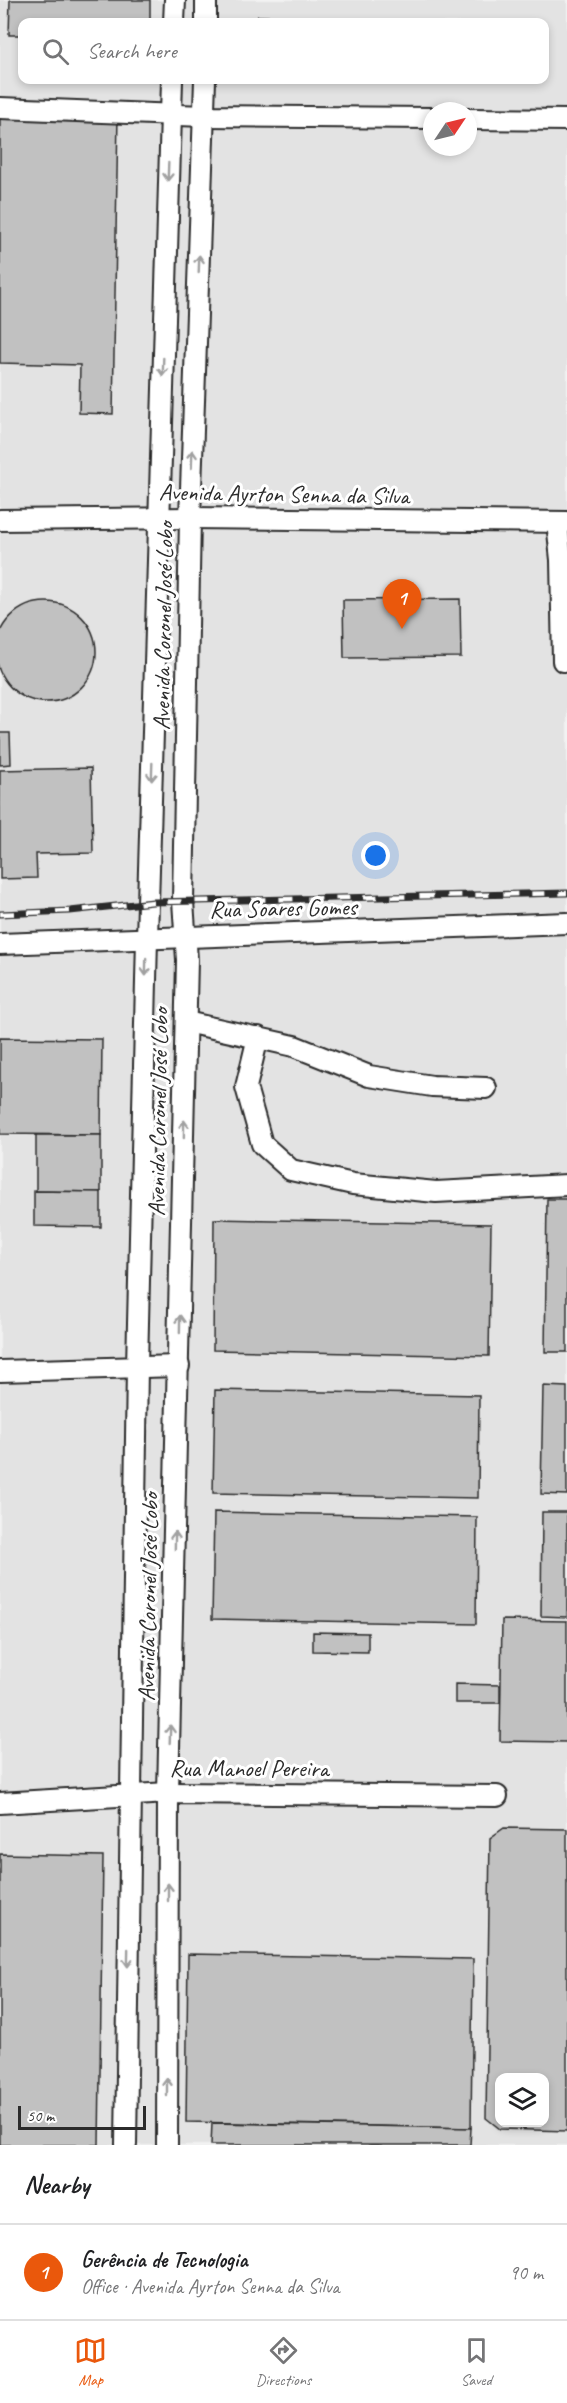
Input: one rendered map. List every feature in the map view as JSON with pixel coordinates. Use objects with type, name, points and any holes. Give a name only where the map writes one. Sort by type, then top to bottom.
[{"type":"street","points":[[174,18],[175,0]]},
{"type":"street","points":[[206,0],[206,18]]},
{"type":"street","name":"Avenida Coronel José Lobo","points":[[126,2145],[129,1795],[137,1366],[172,84]]},
{"type":"street","name":"Avenida Coronel José Lobo","points":[[167,2145],[168,1793],[186,1022],[183,901],[190,518],[205,84]]},
{"type":"street","points":[[0,108],[204,116],[423,118]]},
{"type":"street","points":[[477,119],[567,120]]},
{"type":"street","name":"Avenida Ayrton Senna da Silva","points":[[0,520],[190,518],[562,522]]},
{"type":"street","points":[[562,522],[563,661],[567,661]]},
{"type":"street","name":"Rua Soares Gomes","points":[[0,944],[567,923]]},
{"type":"street","points":[[186,1022],[294,1046],[369,1076],[432,1086],[486,1088]]},
{"type":"street","points":[[258,1037],[246,1087],[262,1144],[291,1170],[353,1184],[436,1192],[567,1185]]},
{"type":"street","points":[[0,1371],[179,1366]]},
{"type":"street","name":"Rua Manoel Pereira","points":[[0,1803],[168,1793],[497,1796]]},
{"type":"shaded area","points":[[0,0],[567,0],[567,2145],[0,2145]]},
{"type":"building","points":[[10,0],[150,0],[150,18],[18,18],[18,35],[9,35]]},
{"type":"building","points":[[258,16],[285,17],[285,18],[258,18]]},
{"type":"building","points":[[0,112],[118,114],[113,414],[79,413],[80,365],[0,363]]},
{"type":"building","points":[[460,599],[461,657],[344,658],[343,600]]},
{"type":"building","points":[[46,602],[65,605],[82,616],[93,633],[95,642],[93,671],[82,688],[65,699],[46,702],[27,699],[10,688],[-1,671],[-1,633],[10,616],[27,605]]},
{"type":"building","points":[[0,733],[10,733],[11,764],[0,765]]},
{"type":"building","points":[[91,768],[93,853],[36,854],[37,878],[0,879],[0,770]]},
{"type":"building","points":[[0,1038],[102,1039],[101,1135],[0,1134]]},
{"type":"building","points":[[36,1135],[101,1135],[101,1192],[36,1191]]},
{"type":"building","points":[[34,1191],[101,1192],[101,1227],[34,1226]]},
{"type":"building","points":[[547,1199],[567,1199],[567,1352],[545,1352]]},
{"type":"building","points":[[214,1219],[491,1224],[489,1356],[213,1350]]},
{"type":"building","points":[[543,1386],[567,1387],[567,1495],[541,1494]]},
{"type":"building","points":[[215,1390],[479,1395],[478,1498],[213,1493]]},
{"type":"building","points":[[214,1512],[477,1517],[476,1624],[212,1619]]},
{"type":"building","points":[[542,1512],[567,1512],[567,1617],[541,1616]]},
{"type":"building","points":[[502,1620],[567,1621],[567,1742],[500,1741]]},
{"type":"building","points":[[313,1632],[368,1633],[368,1652],[313,1651]]},
{"type":"building","points":[[455,1684],[500,1685],[500,1703],[455,1703]]},
{"type":"building","points":[[504,1828],[567,1829],[567,2131],[500,2129],[497,2127],[549,2127],[549,2073],[495,2073],[495,2125],[486,2118],[490,1838]]},
{"type":"building","points":[[0,1854],[103,1856],[99,2145],[0,2145]]},
{"type":"building","points":[[188,1954],[473,1959],[471,2128],[186,2122]]},
{"type":"building","points":[[212,2123],[471,2128],[470,2145],[211,2145]]},
{"type":"railway","points":[[0,914],[70,911],[153,902],[567,893]]},
{"type":"place","name":"Gerência de Tecnologia","points":[[402,629]]}]
